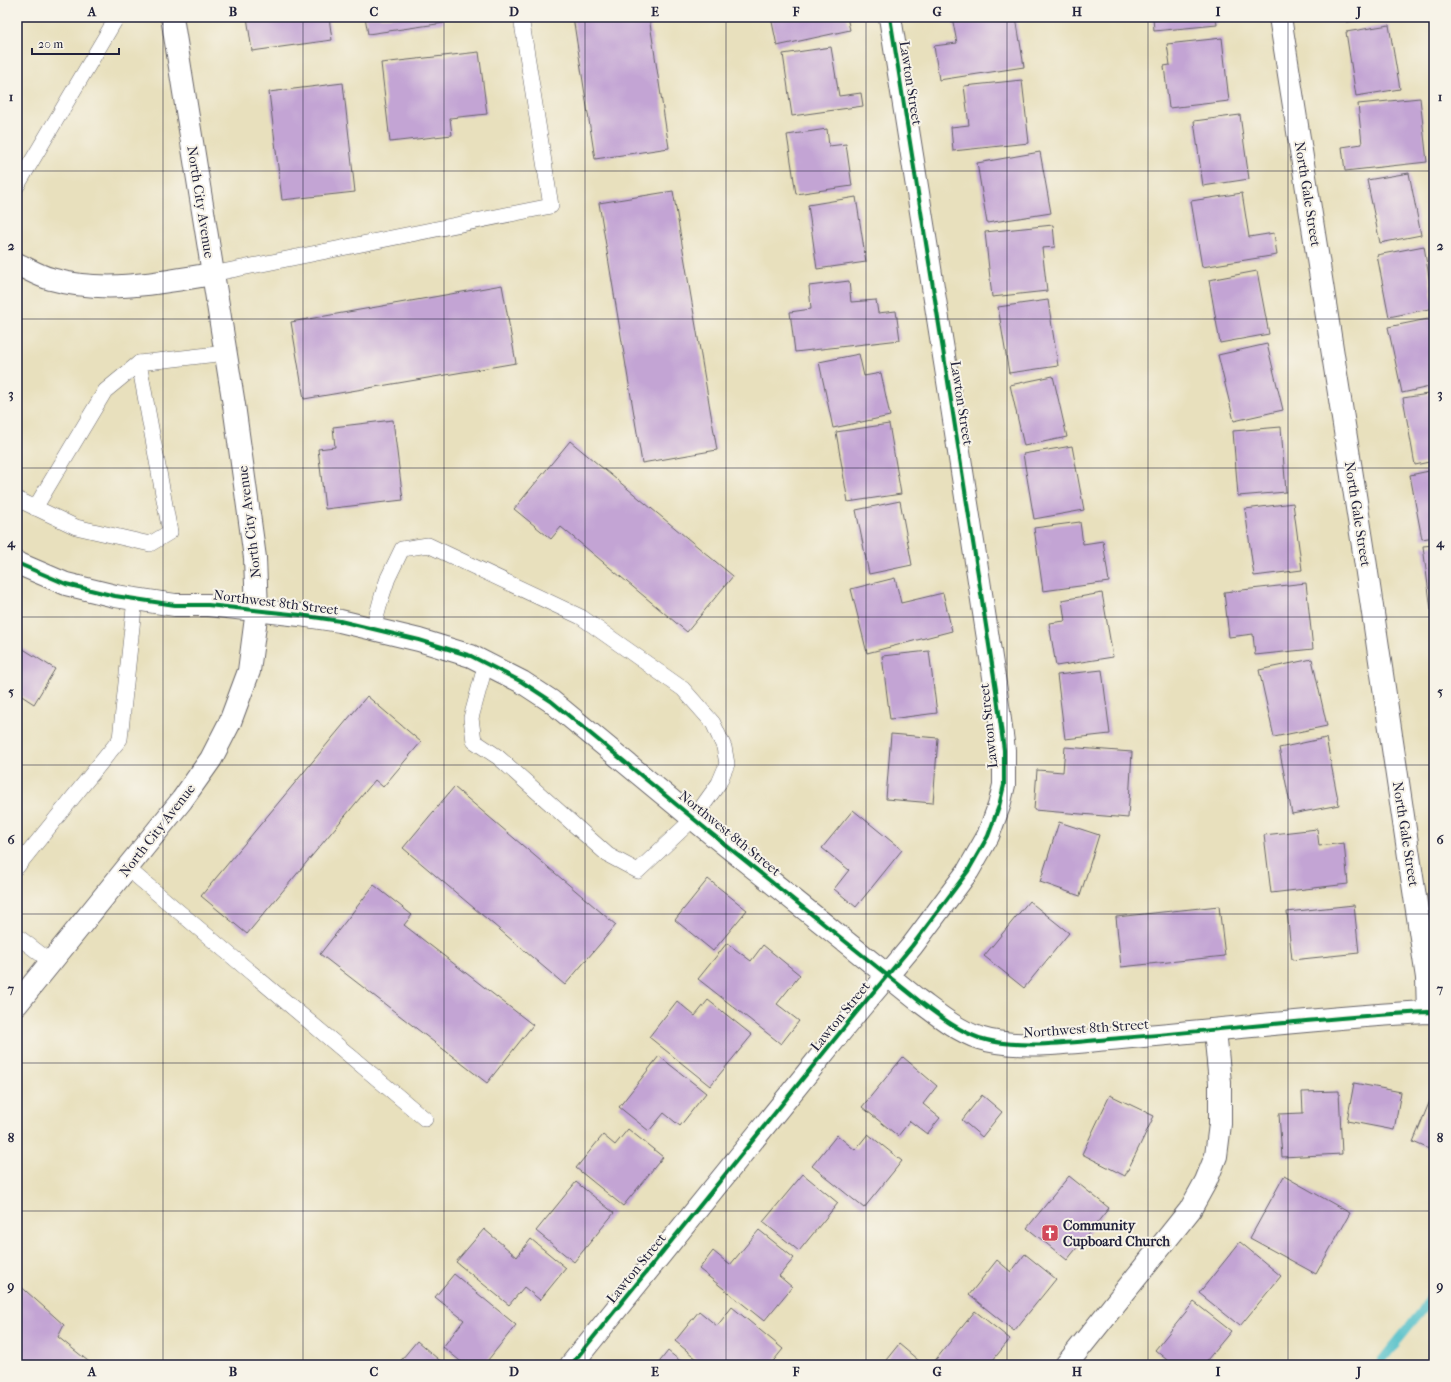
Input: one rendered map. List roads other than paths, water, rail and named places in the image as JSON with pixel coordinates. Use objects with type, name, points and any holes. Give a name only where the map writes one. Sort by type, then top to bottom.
[{"type":"street","name":"North City Avenue","points":[[17,1004],[182,800],[212,759],[230,722],[249,671],[257,610],[255,558],[234,405],[172,17]]},
{"type":"street","name":"Lawton Street","points":[[571,1365],[845,1026],[888,976],[968,871],[988,836],[999,806],[1004,785],[1004,750],[946,367],[890,17]]},
{"type":"street","name":"North Gale Street","points":[[1280,17],[1360,531],[1431,1012]]},
{"type":"street","points":[[17,264],[49,279],[82,286],[116,287],[212,274]]},
{"type":"street","name":"Northwest 8th Street","points":[[17,563],[66,584],[115,596],[175,604],[208,605],[257,610],[340,621],[419,640],[471,656],[486,663],[522,682],[551,701],[888,976],[951,1024],[979,1038],[1001,1042],[1032,1044],[1215,1030],[1377,1014],[1431,1012]]},
{"type":"street","points":[[1066,1365],[1190,1210],[1206,1181],[1216,1156],[1220,1124],[1220,1083],[1215,1030]]},
{"type":"lane","points":[[17,186],[117,17]]},
{"type":"lane","points":[[212,274],[552,206],[521,17]]},
{"type":"lane","points":[[35,508],[105,391],[139,363],[226,353]]},
{"type":"lane","points":[[17,499],[76,527],[150,544],[170,532],[139,363]]},
{"type":"lane","points":[[373,629],[388,578],[402,549],[428,544],[581,617],[683,689],[713,723],[724,747],[727,764],[720,783],[694,818],[638,871],[608,855],[498,757],[474,741],[471,718],[486,663]]},
{"type":"lane","points":[[17,867],[120,739],[135,599]]},
{"type":"lane","points":[[126,868],[425,1119]]},
{"type":"lane","points":[[17,936],[51,962]]},
{"type":"waterway","points":[[1378,1365],[1422,1311],[1434,1291]]},
{"type":"place","name":"Community Cupboard Church","points":[[1050,1233]]}]
